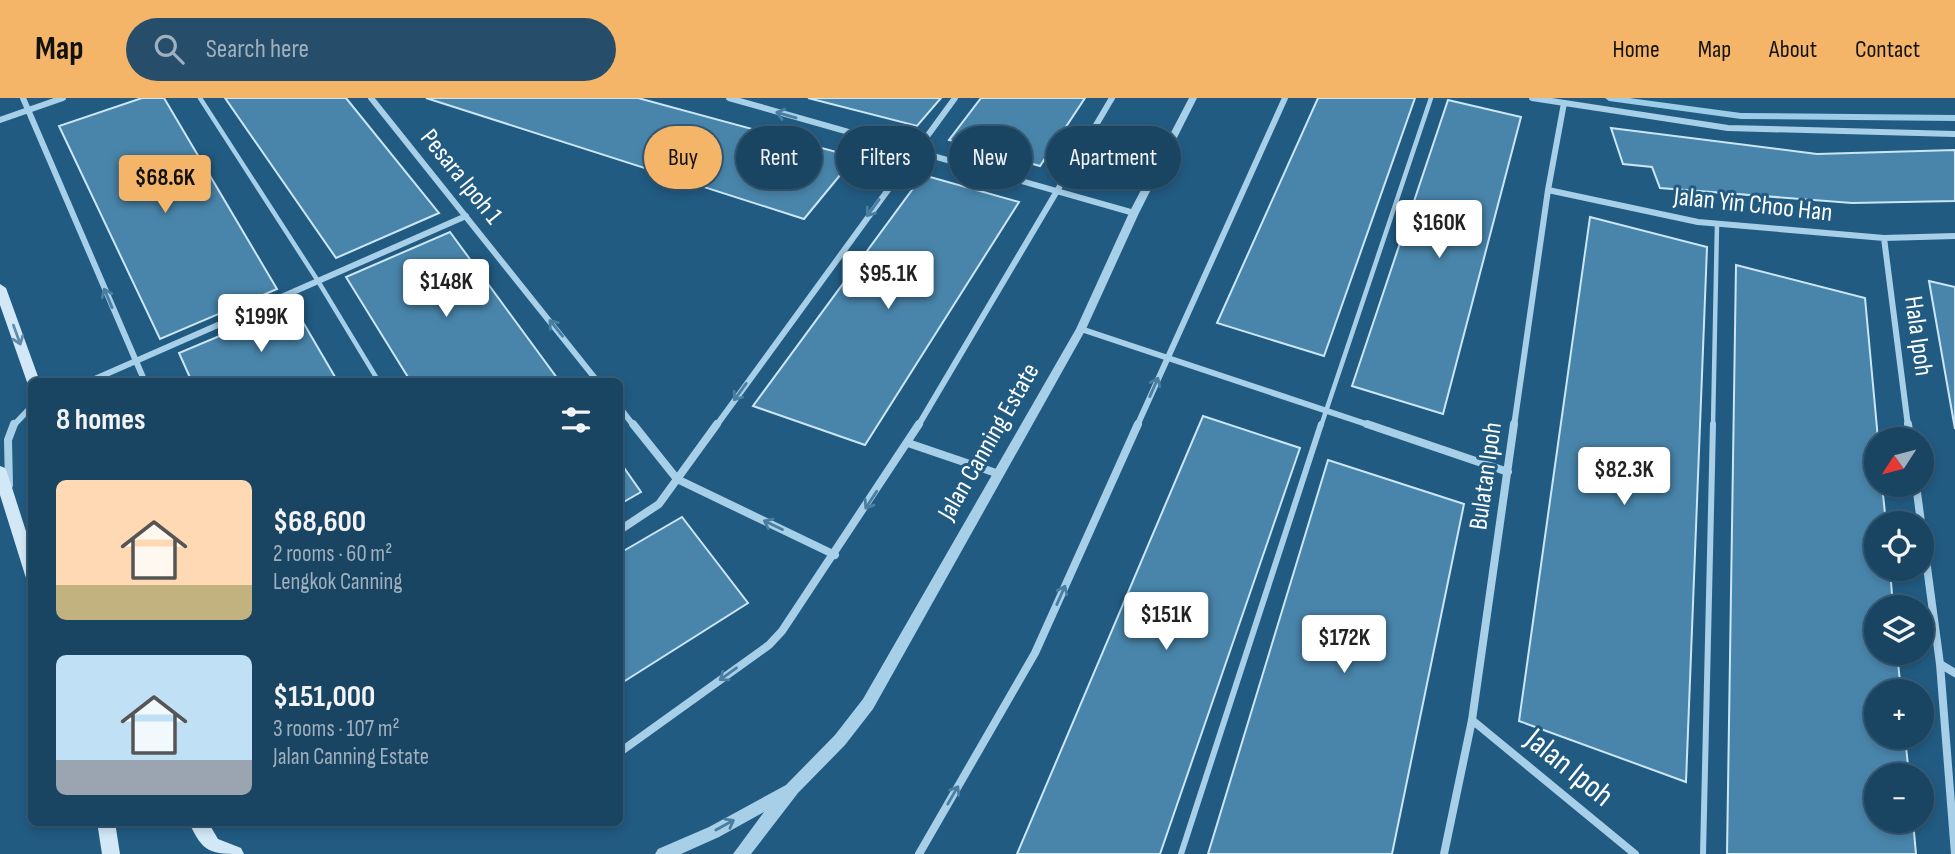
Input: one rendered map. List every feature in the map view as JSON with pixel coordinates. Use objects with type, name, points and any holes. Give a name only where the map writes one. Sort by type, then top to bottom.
[{"type":"main road","points":[[0,288],[33,378]]},
{"type":"main road","points":[[0,472],[5,504],[28,564]]},
{"type":"main road","points":[[107,826],[111,854]]},
{"type":"main road","points":[[200,826],[212,845],[235,854]]},
{"type":"street","points":[[23,98],[143,378]]},
{"type":"street","points":[[0,120],[63,98]]},
{"type":"street","name":"Pesara Ipoh 1","points":[[371,98],[595,378]]},
{"type":"street","points":[[729,98],[836,129]]},
{"type":"street","points":[[934,126],[956,98]]},
{"type":"street","points":[[623,750],[776,638],[835,555],[908,443],[1112,98]]},
{"type":"street","name":"Jalan Canning Estate","points":[[741,854],[793,788],[840,740],[868,704],[1081,330],[1134,213],[1193,98]]},
{"type":"street","points":[[919,854],[1035,653],[1285,98]]},
{"type":"street","points":[[1532,98],[1728,128],[1955,134]]},
{"type":"street","name":"Bulatan Ipoh","points":[[1444,854],[1472,720],[1564,103]]},
{"type":"street","points":[[935,158],[1134,213]]},
{"type":"street","points":[[623,528],[659,505],[886,189]]},
{"type":"street","name":"Jalan Yin Choo Han","points":[[1549,190],[1717,224],[1884,238],[1955,236]]},
{"type":"street","points":[[97,378],[466,216]]},
{"type":"street","name":"Hala Ipoh","points":[[1884,238],[1908,427]]},
{"type":"street","points":[[1081,330],[1168,356],[1508,472]]},
{"type":"street","points":[[5,504],[9,470],[2,449],[3,432],[19,412],[28,408]]},
{"type":"street","points":[[623,412],[677,479],[835,555]]},
{"type":"street","points":[[908,443],[999,474]]},
{"type":"street","points":[[1918,497],[1940,664],[1955,854]]},
{"type":"street","points":[[1940,664],[1955,673]]},
{"type":"street","name":"Jalan Ipoh","points":[[1472,720],[1636,854]]},
{"type":"street","name":"Jalan Canning Estate","points":[[663,854],[714,832],[793,788]]},
{"type":"lane","points":[[200,98],[318,281],[377,378]]},
{"type":"lane","points":[[1181,854],[1326,410],[1432,98]]},
{"type":"lane","points":[[1703,854],[1717,224]]},
{"type":"building","points":[[142,98],[164,98],[277,289],[160,339],[59,126]]},
{"type":"building","points":[[225,98],[346,98],[439,213],[336,258]]},
{"type":"building","points":[[426,98],[638,98],[741,126],[736,126],[736,189],[822,189],[822,148],[836,152],[836,180],[804,219],[710,189],[722,189],[722,126],[644,126],[644,168]]},
{"type":"building","points":[[426,98],[638,98],[741,126],[736,126],[736,189],[822,189],[822,148],[836,152],[836,180],[804,219],[710,189],[722,189],[722,126],[644,126],[644,168]]},
{"type":"building","points":[[808,98],[941,98],[917,126]]},
{"type":"building","points":[[981,98],[1085,98],[1066,126],[1046,126],[1046,157],[1040,166],[1032,164],[1032,126],[960,126]]},
{"type":"building","points":[[1318,98],[1415,98],[1324,356],[1217,323]]},
{"type":"building","points":[[1448,100],[1521,117],[1443,414],[1352,386]]},
{"type":"building","points":[[1611,128],[1817,154],[1955,150],[1955,201],[1852,203],[1660,188],[1652,167],[1623,164]]},
{"type":"building","points":[[935,178],[949,182],[949,189],[973,189],[1019,202],[865,445],[753,406],[913,189],[935,189]]},
{"type":"building","points":[[935,178],[949,182],[949,189],[973,189],[1019,202],[865,445],[753,406],[913,189],[935,189]]},
{"type":"building","points":[[1590,217],[1707,247],[1686,782],[1519,721]]},
{"type":"building","points":[[450,232],[557,378],[409,378],[346,277]]},
{"type":"building","points":[[1736,265],[1865,298],[1877,427],[1864,427],[1864,497],[1883,497],[1885,511],[1864,511],[1864,581],[1891,581],[1892,595],[1864,595],[1864,665],[1898,665],[1900,679],[1864,679],[1864,749],[1906,749],[1908,763],[1864,763],[1864,833],[1914,833],[1916,854],[1727,854]]},
{"type":"building","points":[[1929,281],[1955,287],[1955,429]]},
{"type":"building","points":[[293,305],[336,378],[190,378],[179,353]]},
{"type":"building","points":[[1203,416],[1300,448],[1160,854],[1017,854]]},
{"type":"building","points":[[1328,460],[1464,504],[1392,854],[1208,854]]},
{"type":"building","points":[[623,466],[641,492],[623,502]]},
{"type":"building","points":[[682,517],[748,603],[623,682],[623,551]]},
{"type":"waterway","points":[[1609,98],[1741,116],[1955,118]]}]
